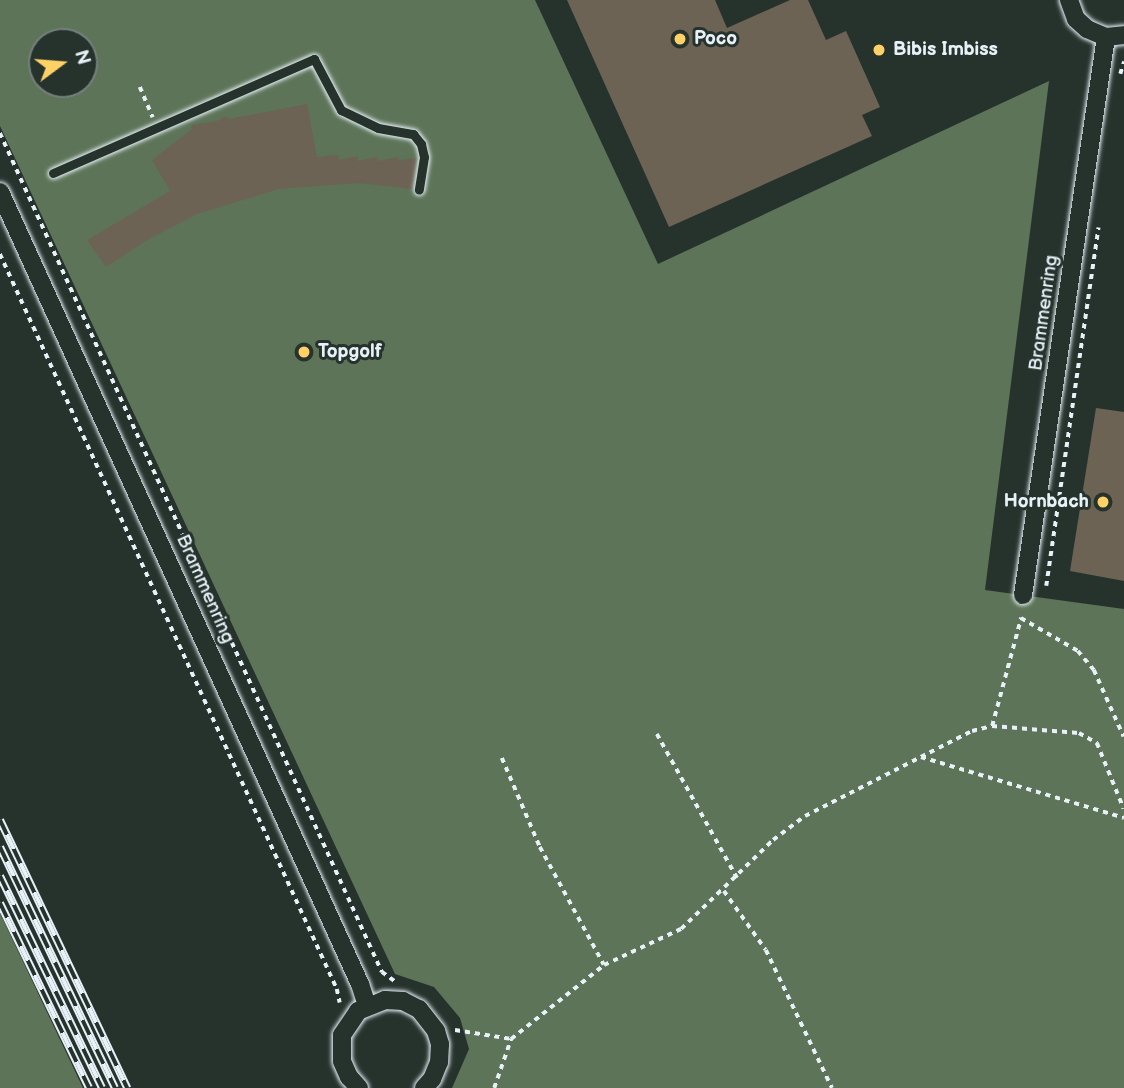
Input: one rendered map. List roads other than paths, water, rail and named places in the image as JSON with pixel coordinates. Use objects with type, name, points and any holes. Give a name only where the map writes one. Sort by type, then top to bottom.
[{"type":"street","name":"Brammenring","points":[[1023,595],[1115,36],[1081,24],[1069,0]]},
{"type":"street","name":"Brammenring","points":[[0,192],[360,984],[367,1006]]},
{"type":"street","points":[[359,1088],[345,1069],[341,1044],[346,1027],[367,1006],[385,1000],[402,1001],[427,1016],[439,1037],[440,1054],[436,1071],[424,1088]]},
{"type":"lane","points":[[53,173],[314,59],[341,110],[378,128],[413,134],[421,144],[424,157],[419,190]]},
{"type":"railway","points":[[0,820],[127,1088]]},
{"type":"railway","points":[[0,847],[115,1088]]},
{"type":"railway","points":[[0,876],[102,1088]]},
{"type":"railway","points":[[0,903],[89,1088]]},
{"type":"place","name":"Poco","points":[[680,39]]},
{"type":"place","name":"Bibis Imbiss","points":[[879,50]]},
{"type":"place","name":"Topgolf","points":[[304,352]]},
{"type":"place","name":"Hornbach","points":[[1103,502]]}]
